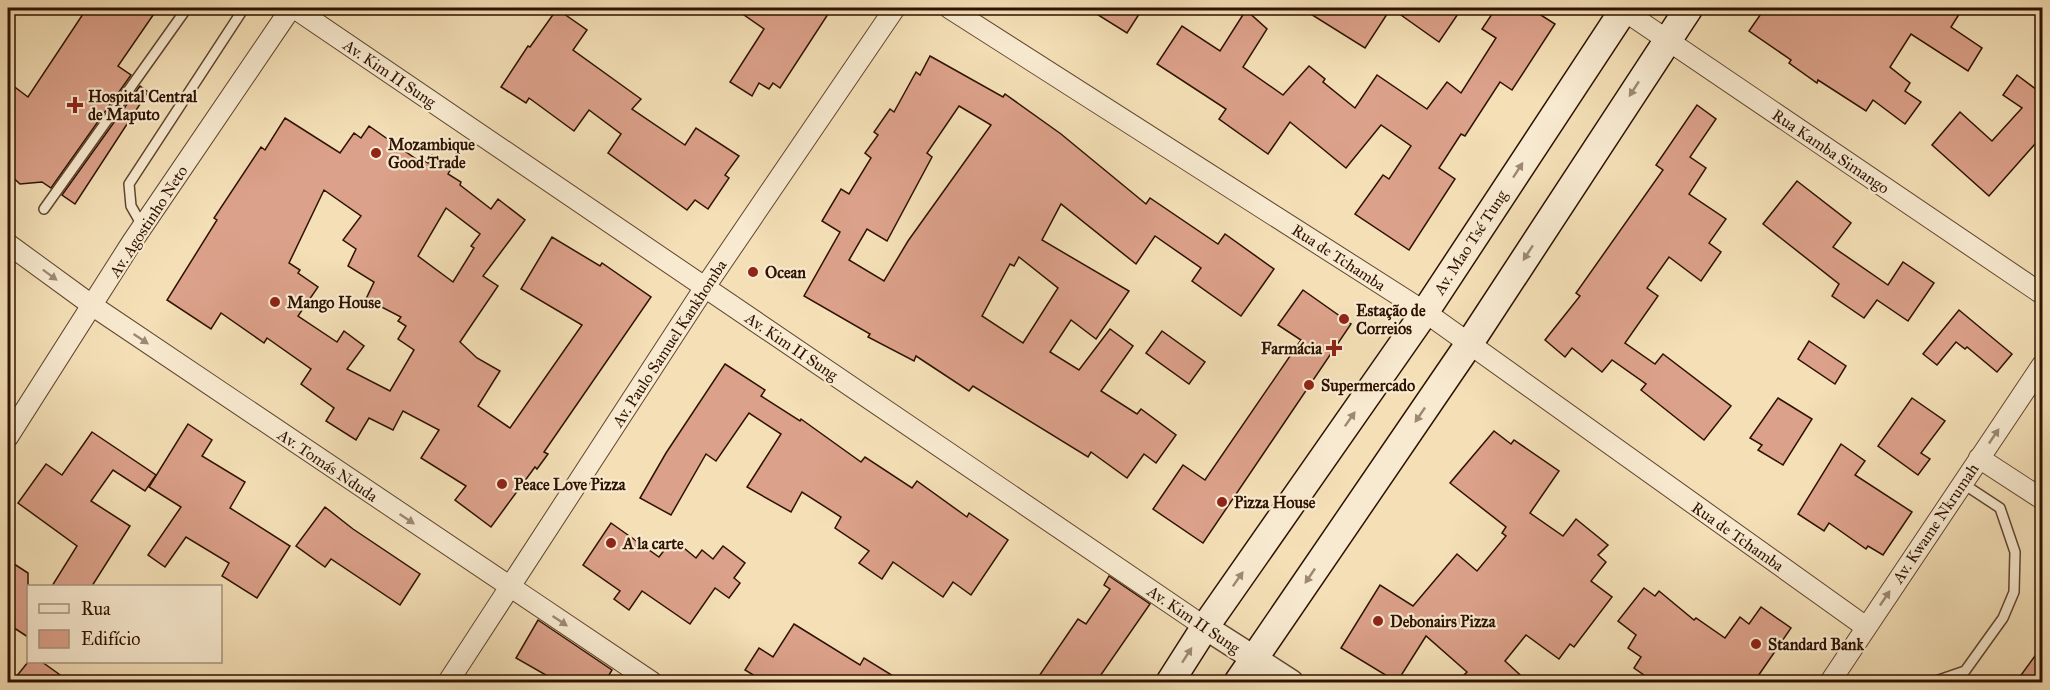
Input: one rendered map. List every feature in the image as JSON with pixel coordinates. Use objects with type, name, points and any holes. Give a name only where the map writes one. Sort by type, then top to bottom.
[{"type":"main road","name":"Av. Mao Tsé Tung","points":[[1170,682],[1205,627],[1425,312],[1623,8]]},
{"type":"main road","points":[[1238,682],[1469,344],[1689,8]]},
{"type":"street","name":"Av. Agostinho Neto","points":[[8,437],[143,227],[293,8]]},
{"type":"street","name":"Av. Kim II Sung","points":[[293,8],[1205,627],[1290,682]]},
{"type":"street","name":"Av. Paulo Samuel Kankhomba","points":[[448,682],[511,589],[705,287],[896,8]]},
{"type":"street","name":"Rua de Tchamba","points":[[949,8],[1425,312],[1866,627]]},
{"type":"street","name":"Rua Kamba Simango","points":[[1623,8],[1666,40],[2043,294]]},
{"type":"street","name":"Av. Tomás Nduda","points":[[8,244],[93,306],[652,682]]},
{"type":"street","name":"Av. Kwame Nkrumah","points":[[1832,682],[1866,627],[2043,365]]},
{"type":"street","points":[[1979,458],[2043,499]]},
{"type":"lane","points":[[44,209],[187,8]]},
{"type":"lane","points":[[143,227],[131,206],[129,184],[244,8]]},
{"type":"lane","points":[[1933,682],[1965,671],[2003,618],[2014,592],[2015,552],[2000,508],[1962,483]]},
{"type":"building","points":[[87,8],[158,8],[118,66],[131,75],[51,188],[42,182],[20,184],[8,173],[8,82],[28,97]]},
{"type":"building","points":[[734,8],[832,8],[780,88],[773,83],[769,89],[759,83],[752,96],[730,82],[764,29]]},
{"type":"building","points":[[1087,8],[1143,8],[1127,33]]},
{"type":"building","points":[[1301,8],[1391,8],[1365,48]]},
{"type":"building","points":[[1391,8],[1462,8],[1439,42]]},
{"type":"building","points":[[1496,8],[1530,8],[1555,24],[1512,90],[1500,82],[1465,136],[1461,134],[1439,168],[1455,179],[1409,250],[1355,214],[1383,175],[1389,179],[1411,146],[1381,125],[1346,168],[1290,122],[1268,154],[1219,119],[1226,109],[1157,64],[1182,26],[1220,51],[1246,10],[1267,29],[1243,67],[1283,95],[1309,66],[1325,79],[1323,82],[1355,108],[1377,75],[1427,109],[1447,82],[1461,93],[1496,38],[1482,29]]},
{"type":"building","points":[[1765,8],[1963,8],[1951,27],[1982,48],[1968,71],[1911,34],[1890,67],[1910,83],[1905,91],[1921,102],[1905,124],[1873,100],[1866,111],[1818,80],[1817,83],[1789,63],[1791,60],[1749,31]]},
{"type":"building","points":[[557,9],[587,30],[573,50],[641,99],[632,109],[685,145],[696,128],[739,156],[725,175],[729,178],[708,209],[695,200],[687,210],[608,153],[621,134],[589,110],[574,131],[529,98],[526,103],[501,87],[528,46],[530,47]]},
{"type":"building","points":[[930,56],[1003,97],[1005,94],[1061,134],[1146,204],[1150,198],[1218,244],[1225,234],[1274,269],[1241,316],[1192,281],[1201,268],[1155,236],[1136,264],[1061,204],[1042,240],[1129,291],[1096,339],[1071,320],[1050,352],[1079,370],[1110,329],[1133,346],[1101,391],[1137,414],[1141,409],[1176,435],[1156,463],[1144,454],[1127,478],[1091,452],[1088,457],[973,386],[969,391],[916,356],[914,361],[868,337],[870,334],[804,296],[840,232],[822,221],[841,189],[849,194],[871,158],[865,153],[878,135],[874,132],[890,109],[894,112],[916,72],[920,75]],"holes":[[[959,106],[991,125],[908,241],[884,281],[849,260],[867,229],[887,241],[932,157],[927,153]],[[1019,257],[1058,288],[1023,343],[982,316],[1010,264],[1014,266]]]},
{"type":"building","points":[[2017,75],[2037,90],[2043,84],[2043,135],[1989,196],[1932,145],[1960,112],[1992,141],[2022,108],[2003,95]]},
{"type":"building","points":[[140,86],[148,92],[75,204],[62,195]]},
{"type":"building","points":[[1697,105],[1716,119],[1690,157],[1706,168],[1689,194],[1726,219],[1709,243],[1721,252],[1701,281],[1669,257],[1647,288],[1658,296],[1625,343],[1655,364],[1663,354],[1731,406],[1704,440],[1641,390],[1646,384],[1612,360],[1602,372],[1572,348],[1565,357],[1545,340],[1580,296],[1576,293],[1663,170],[1656,165]]},
{"type":"building","points":[[285,118],[340,153],[354,133],[361,138],[369,126],[419,161],[421,159],[428,163],[432,155],[452,167],[448,174],[461,182],[460,185],[491,209],[498,199],[525,220],[483,276],[498,286],[460,342],[477,358],[500,371],[478,406],[510,428],[582,325],[521,289],[552,237],[600,266],[602,263],[651,297],[544,452],[548,454],[537,469],[535,467],[491,527],[455,500],[466,486],[421,458],[439,430],[403,411],[393,430],[369,418],[356,440],[326,421],[334,408],[301,384],[311,369],[267,338],[264,343],[221,313],[211,329],[167,300],[217,220],[214,218],[261,147],[265,150]],"holes":[[[324,190],[361,216],[343,240],[356,249],[348,266],[374,282],[366,299],[401,317],[398,321],[406,326],[398,339],[414,350],[390,391],[347,369],[364,346],[344,331],[337,342],[298,316],[318,287],[298,273],[300,270],[289,263]],[[446,208],[480,234],[471,246],[474,248],[453,282],[418,256]]]},
{"type":"building","points":[[1797,181],[1851,223],[1833,247],[1888,285],[1903,262],[1934,283],[1908,321],[1877,300],[1864,318],[1832,296],[1839,284],[1763,224]]},
{"type":"building","points":[[1303,290],[1351,324],[1203,543],[1153,509],[1183,465],[1205,480],[1301,340],[1278,325]]},
{"type":"building","points":[[1959,310],[2012,354],[1997,372],[1967,347],[1965,349],[1956,342],[1937,365],[1923,354]]},
{"type":"building","points":[[1162,331],[1205,362],[1189,384],[1146,353]]},
{"type":"building","points":[[1809,341],[1846,366],[1835,384],[1798,359]]},
{"type":"building","points":[[725,364],[765,390],[761,396],[800,421],[801,419],[861,462],[865,457],[912,488],[917,481],[967,517],[969,513],[1008,540],[971,595],[953,582],[943,597],[893,562],[882,579],[859,563],[869,551],[835,528],[841,517],[802,492],[791,512],[747,487],[781,434],[749,413],[716,461],[706,454],[671,515],[640,498],[666,453]]},
{"type":"building","points":[[1778,398],[1812,419],[1783,465],[1758,450],[1762,445],[1750,438]]},
{"type":"building","points":[[1912,398],[1945,421],[1921,453],[1930,459],[1918,475],[1878,446]]},
{"type":"building","points":[[188,424],[212,440],[202,456],[245,482],[230,508],[290,546],[257,598],[222,576],[229,563],[186,537],[165,567],[148,555],[181,507],[149,487]]},
{"type":"building","points":[[1494,431],[1511,444],[1514,440],[1559,471],[1530,513],[1563,536],[1576,519],[1608,545],[1598,555],[1606,562],[1591,581],[1612,597],[1574,647],[1570,644],[1559,659],[1526,635],[1505,661],[1528,682],[1457,682],[1467,672],[1426,636],[1397,682],[1341,648],[1380,585],[1413,606],[1457,554],[1477,571],[1506,536],[1502,533],[1506,527],[1450,483]]},
{"type":"building","points":[[92,432],[156,475],[145,491],[113,470],[91,501],[130,526],[93,585],[53,585],[77,546],[18,503],[46,464],[62,475]]},
{"type":"building","points":[[1841,444],[1865,461],[1855,475],[1912,512],[1883,555],[1868,546],[1866,549],[1829,523],[1824,531],[1798,514]]},
{"type":"building","points":[[325,507],[353,529],[420,574],[400,605],[331,559],[325,567],[296,546]]},
{"type":"building","points":[[611,523],[659,557],[673,539],[696,558],[702,550],[713,559],[723,546],[745,563],[734,578],[740,583],[729,598],[715,588],[690,624],[642,591],[629,610],[614,599],[620,591],[583,565]]},
{"type":"building","points":[[8,560],[28,573],[27,636],[8,624]]},
{"type":"building","points":[[1109,576],[1150,604],[1096,682],[1035,682],[1078,619],[1086,624],[1110,589],[1104,585]]},
{"type":"building","points":[[1644,588],[1655,596],[1659,591],[1694,620],[1696,618],[1725,638],[1740,617],[1749,624],[1761,607],[1791,628],[1754,682],[1654,682],[1634,668],[1641,657],[1628,648],[1636,635],[1618,621]]},
{"type":"building","points":[[538,620],[612,670],[605,682],[558,682],[516,658]]},
{"type":"building","points":[[794,624],[860,665],[864,658],[903,682],[765,682],[745,670],[759,648],[773,657]]},
{"type":"building","points":[[2043,645],[2043,682],[2016,682]]},
{"type":"building","points":[[27,663],[43,663],[70,682],[12,682]]},
{"type":"place","name":"Hospital Central de Maputo","points":[[75,105]]},
{"type":"place","name":"Mozambique Good Trade","points":[[376,153]]},
{"type":"place","name":"Ocean","points":[[753,272]]},
{"type":"place","name":"Mango House","points":[[275,302]]},
{"type":"place","name":"Estação de Correios","points":[[1344,319]]},
{"type":"place","name":"Farmácia","points":[[1334,348]]},
{"type":"place","name":"Supermercado","points":[[1309,385]]},
{"type":"place","name":"Peace Love Pizza","points":[[502,484]]},
{"type":"place","name":"Pizza House","points":[[1222,502]]},
{"type":"place","name":"A la carte","points":[[611,543]]},
{"type":"place","name":"Debonairs Pizza","points":[[1378,621]]},
{"type":"place","name":"Standard Bank","points":[[1756,644]]}]
